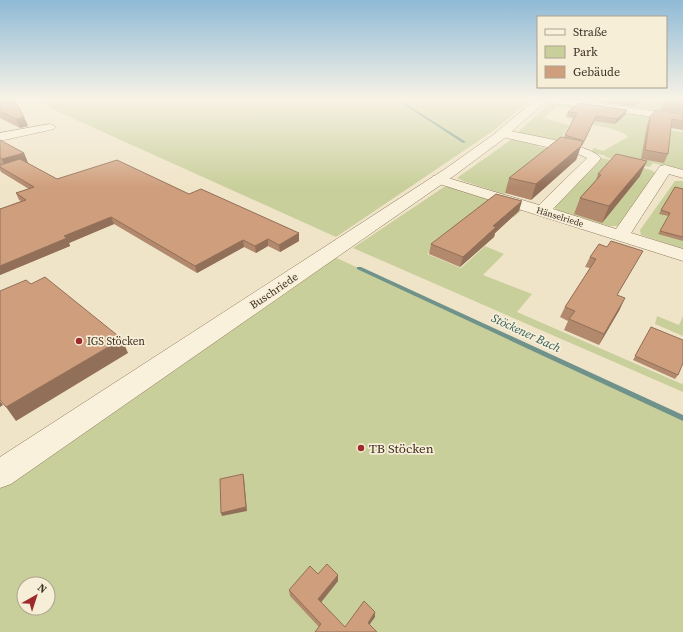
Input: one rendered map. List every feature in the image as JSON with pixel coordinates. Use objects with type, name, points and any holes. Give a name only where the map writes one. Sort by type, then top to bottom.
[{"type":"street","points":[[0,137],[39,128]]},
{"type":"street","name":"Buschriede","points":[[0,474],[438,179],[508,128]]},
{"type":"street","points":[[502,133],[582,152],[591,155],[594,158],[542,211]]},
{"type":"street","points":[[620,236],[665,169],[683,174]]},
{"type":"street","name":"Hänselriede","points":[[438,179],[683,255]]},
{"type":"green space","points":[[95,128],[496,128],[336,237]]},
{"type":"green space","points":[[522,128],[567,128],[558,144],[521,134],[519,131]]},
{"type":"green space","points":[[608,128],[661,128],[683,132],[683,170],[653,163],[650,167],[605,157],[606,156],[591,152],[594,148],[603,151],[628,137],[618,131]]},
{"type":"green space","points":[[512,139],[540,143],[537,146],[555,151],[504,194],[457,178]]},
{"type":"green space","points":[[602,158],[651,170],[656,173],[619,226],[609,226],[557,210],[554,207]]},
{"type":"green space","points":[[675,181],[683,181],[683,249],[641,235],[640,230]]},
{"type":"green space","points":[[444,187],[449,187],[523,209],[514,217],[485,207],[427,254],[461,268],[485,246],[504,254],[483,275],[532,294],[517,312],[682,384],[683,382],[683,392],[353,248]]},
{"type":"green space","name":"TB Stöcken","points":[[328,254],[683,418],[683,632],[0,632],[0,474]]},
{"type":"green space","points":[[657,316],[679,325],[683,316],[683,336],[655,324]]},
{"type":"building","points":[[569,128],[590,128],[584,141],[565,135]]},
{"type":"building","points":[[648,128],[671,128],[668,154],[645,150]]},
{"type":"building","points":[[561,137],[583,141],[581,146],[536,184],[509,178]]},
{"type":"building","points":[[0,140],[24,153],[2,159],[0,158]]},
{"type":"building","points":[[616,154],[647,161],[609,206],[580,198],[601,175],[598,174]]},
{"type":"building","points":[[20,159],[57,179],[117,160],[189,194],[201,189],[299,233],[279,245],[268,239],[255,246],[243,240],[195,266],[111,217],[64,236],[67,238],[0,266],[0,209],[26,200],[16,193],[34,187],[0,167],[0,165]]},
{"type":"building","points":[[675,187],[683,189],[683,237],[660,231],[670,213],[661,210]]},
{"type":"building","points":[[496,194],[522,201],[493,226],[496,227],[463,257],[431,244]]},
{"type":"building","points":[[611,241],[643,251],[617,295],[625,298],[604,334],[569,319],[575,311],[565,307],[596,259],[590,257],[599,244],[607,247]]},
{"type":"building","points":[[45,277],[122,339],[6,407],[0,400],[0,291],[26,280],[31,284]]},
{"type":"building","points":[[651,327],[683,340],[683,363],[678,375],[635,356]]},
{"type":"building","points":[[243,474],[246,507],[221,513],[220,479]]},
{"type":"building","points":[[327,564],[338,575],[318,599],[345,627],[364,601],[375,612],[368,623],[377,632],[315,632],[321,624],[289,590],[310,566],[318,574]]},
{"type":"waterway","name":"Stöckener Bach","points":[[444,129],[464,142]]},
{"type":"waterway","name":"Stöckener Bach","points":[[359,268],[683,418]]},
{"type":"place","name":"IGS Stöcken","points":[[79,341]]},
{"type":"place","name":"TB Stöcken","points":[[361,448]]}]
